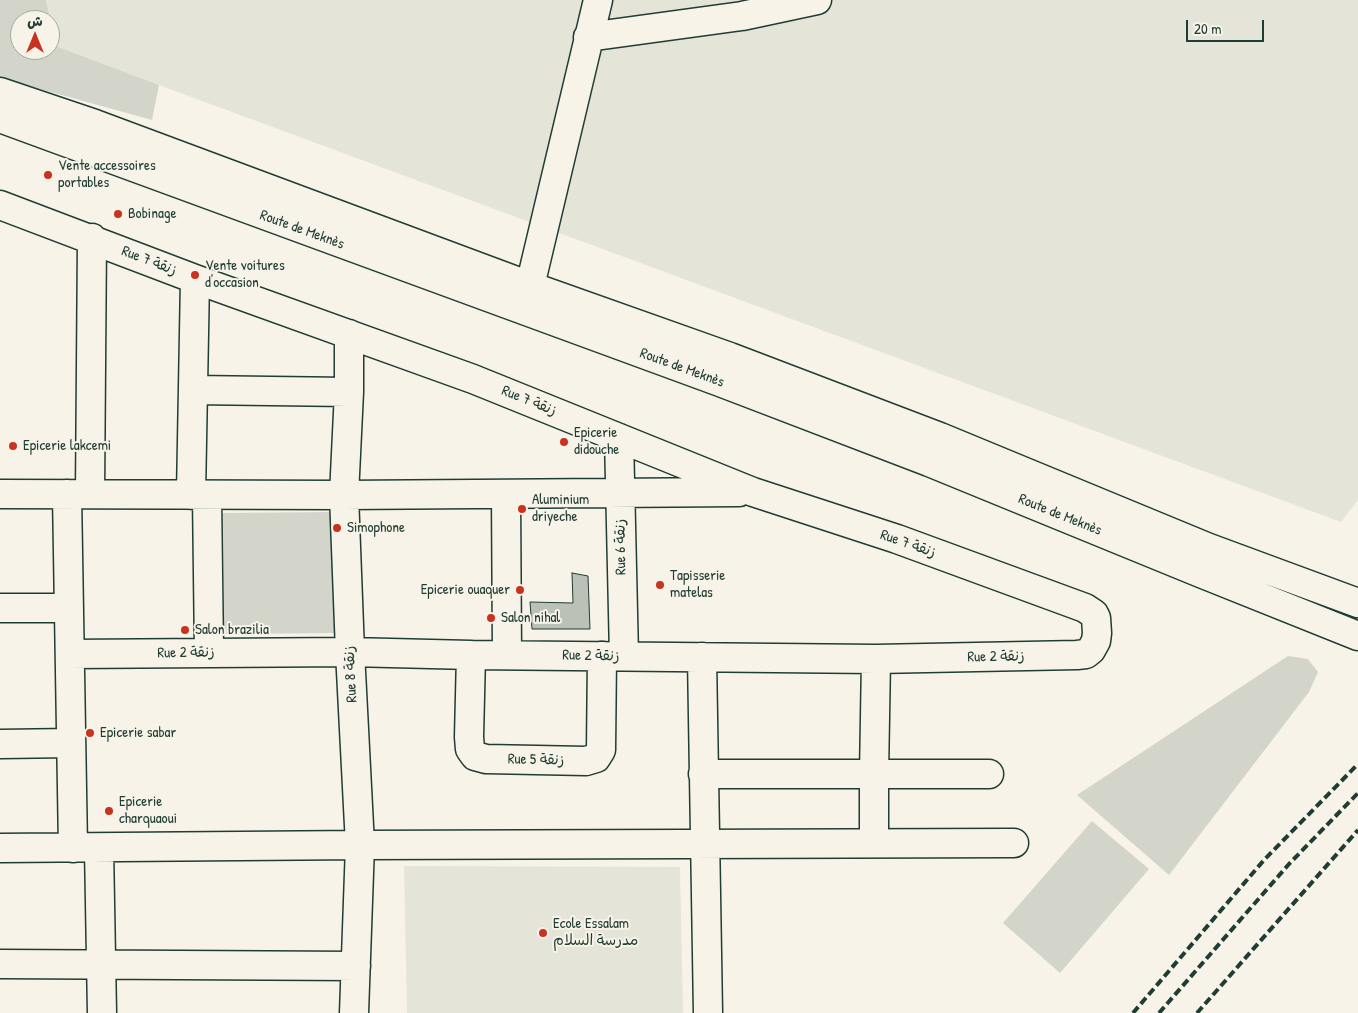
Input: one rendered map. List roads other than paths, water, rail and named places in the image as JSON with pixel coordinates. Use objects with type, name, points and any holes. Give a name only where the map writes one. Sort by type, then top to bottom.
[{"type":"street","points":[[526,298],[598,0]]},
{"type":"street","points":[[588,37],[742,16],[817,0]]},
{"type":"street","name":"Route de Meknès","points":[[0,92],[95,124],[526,298],[720,382],[929,462],[1349,632]]},
{"type":"street","name":"Route de Meknès","points":[[0,118],[526,298],[721,354],[894,420],[1209,548],[1358,603]]},
{"type":"street","name":"Rue 7 زنقة","points":[[0,205],[92,238],[195,279],[473,379],[754,492],[897,539],[1085,608],[1094,614],[1098,633]]},
{"type":"street","points":[[92,238],[79,494],[69,608],[71,742],[101,966],[102,1013]]},
{"type":"street","points":[[195,279],[193,390],[209,653]]},
{"type":"street","name":"Rue 8 زنقة","points":[[349,334],[349,392],[344,495],[360,845],[354,1013]]},
{"type":"street","points":[[193,390],[349,392]]},
{"type":"street","name":"Rue 6 زنقة","points":[[613,656],[620,493],[619,438]]},
{"type":"street","points":[[0,494],[344,495],[754,492]]},
{"type":"street","points":[[506,494],[507,655]]},
{"type":"street","points":[[0,608],[69,608]]},
{"type":"street","name":"Rue 2 زنقة","points":[[70,654],[350,652],[876,659],[1077,655],[1086,654],[1091,650],[1098,633]]},
{"type":"street","name":"Rue 5 زنقة","points":[[471,655],[469,744],[472,753],[486,759],[586,760],[596,758],[601,750],[613,656]]},
{"type":"street","points":[[702,657],[708,1013]]},
{"type":"street","points":[[874,843],[876,659]]},
{"type":"street","points":[[0,744],[71,742]]},
{"type":"street","points":[[703,774],[989,774]]},
{"type":"street","points":[[0,848],[1014,843]]},
{"type":"street","points":[[0,964],[356,966]]},
{"type":"railway","points":[[1133,1013],[1264,860],[1358,764]]},
{"type":"railway","points":[[1159,1013],[1289,864],[1358,793]]},
{"type":"railway","points":[[1197,1013],[1358,830]]},
{"type":"place","name":"Vente accessoires portables","points":[[48,175]]},
{"type":"place","name":"Bobinage","points":[[118,214]]},
{"type":"place","name":"Vente voitures d'occasion","points":[[195,275]]},
{"type":"place","name":"Epicerie didouche","points":[[564,442]]},
{"type":"place","name":"Epicerie lakcemi","points":[[13,446]]},
{"type":"place","name":"Aluminium driyeche","points":[[522,509]]},
{"type":"place","name":"Simophone","points":[[337,528]]},
{"type":"place","name":"Tapisserie matelas","points":[[660,585]]},
{"type":"place","name":"Epicerie ouaquer","points":[[520,590]]},
{"type":"place","name":"Salon nihal","points":[[491,618]]},
{"type":"place","name":"Salon brazilia","points":[[185,630]]},
{"type":"place","name":"Epicerie sabar","points":[[90,733]]},
{"type":"place","name":"Epicerie charquaoui","points":[[109,811]]},
{"type":"place","name":"Ecole Essalam مدرسة السلام","points":[[543,933]]}]
